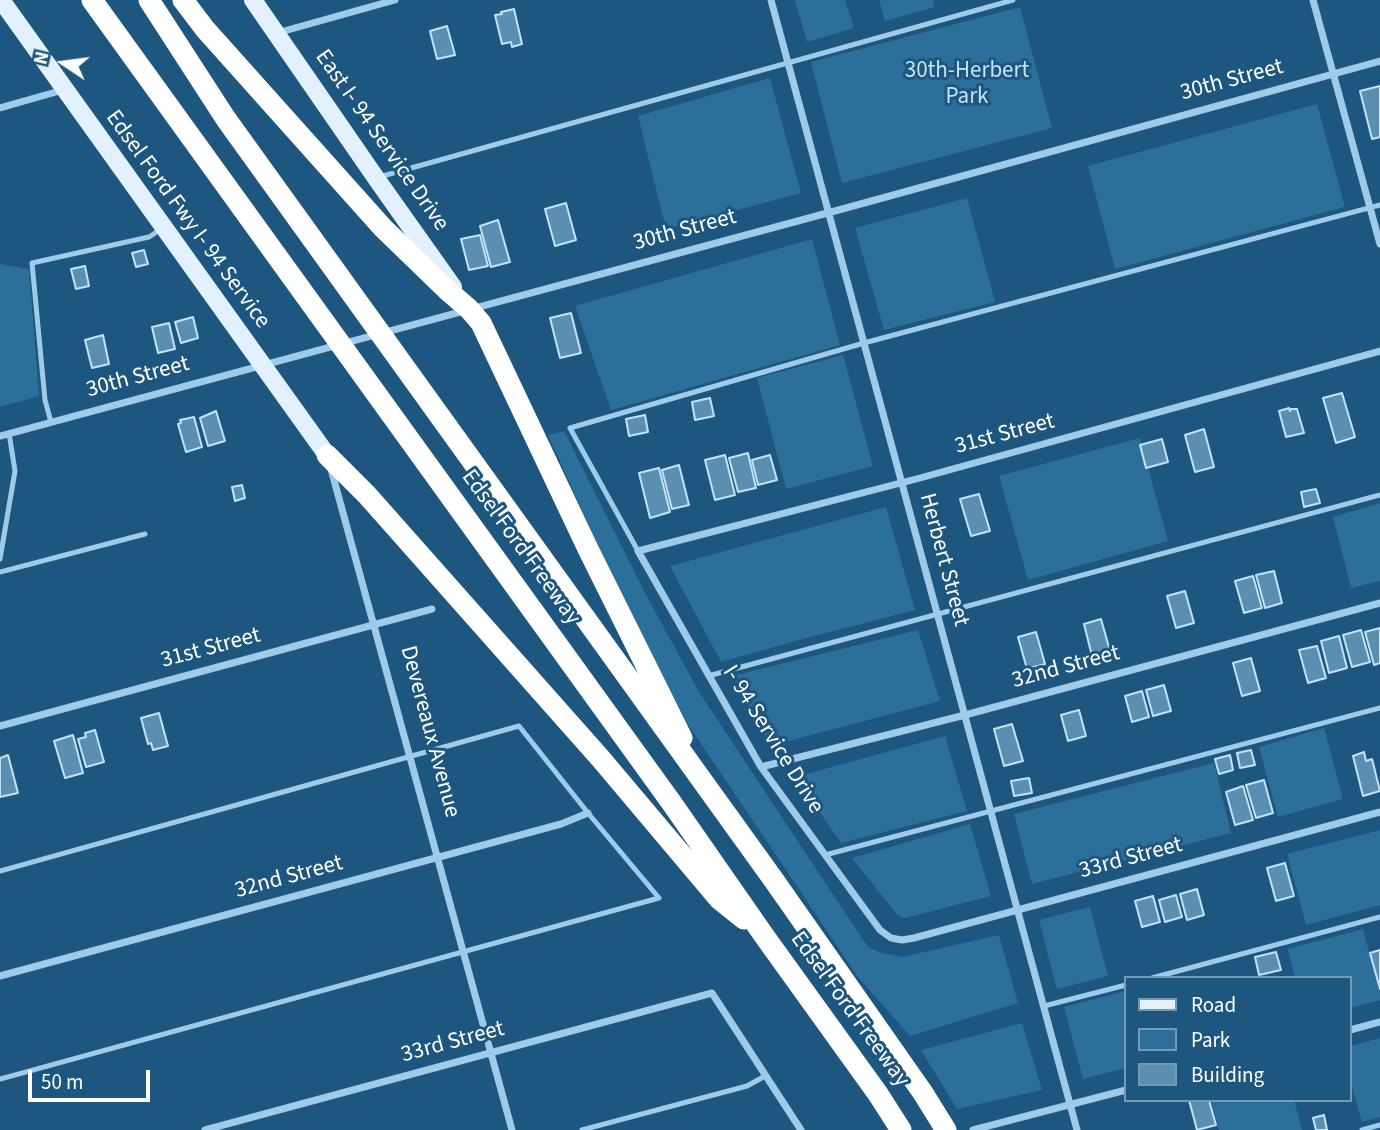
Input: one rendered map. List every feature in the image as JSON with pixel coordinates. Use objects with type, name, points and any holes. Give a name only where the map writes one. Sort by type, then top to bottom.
[{"type":"highway","name":"Edsel Ford Freeway","points":[[92,0],[671,802],[901,1130]]},
{"type":"highway","name":"Edsel Ford Freeway","points":[[149,0],[226,120],[781,891],[946,1130]]},
{"type":"highway","points":[[183,0],[205,29],[383,228],[469,309],[482,326],[588,549],[677,727],[699,778]]},
{"type":"highway","points":[[327,455],[367,495],[601,759],[719,899],[765,937]]},
{"type":"main road","name":"Edsel Ford Fwy I- 94 Service","points":[[1,0],[261,365]]},
{"type":"main road","name":"East I- 94 Service Drive","points":[[253,0],[469,309]]},
{"type":"main road","name":"Devereaux Avenue","points":[[261,365],[327,455]]},
{"type":"street","points":[[276,33],[395,0]]},
{"type":"street","name":"Herbert Street","points":[[771,0],[1077,1130]]},
{"type":"street","points":[[1313,0],[1380,244]]},
{"type":"street","name":"30th Street","points":[[0,436],[1380,61]]},
{"type":"street","points":[[0,108],[65,90]]},
{"type":"street","name":"31st Street","points":[[638,551],[902,483],[1380,351]]},
{"type":"street","name":"Devereaux Avenue","points":[[327,455],[512,1130]]},
{"type":"street","name":"I- 94 Service Drive","points":[[638,551],[761,767],[880,930],[891,938]]},
{"type":"street","name":"32nd Street","points":[[761,767],[1380,603]]},
{"type":"street","name":"31st Street","points":[[0,726],[432,609]]},
{"type":"street","name":"33rd Street","points":[[891,938],[914,938],[1380,812]]},
{"type":"street","name":"32nd Street","points":[[0,976],[561,824],[587,813]]},
{"type":"street","name":"33rd Street","points":[[205,1130],[712,993],[765,1076]]},
{"type":"street","points":[[1352,1029],[1380,1022]]},
{"type":"street","points":[[765,1076],[801,1130]]},
{"type":"street","points":[[973,1130],[1124,1091]]},
{"type":"lane","points":[[376,178],[1013,0]]},
{"type":"lane","points":[[638,551],[570,428],[864,343],[1380,205]]},
{"type":"lane","points":[[51,422],[46,400],[32,263],[149,237],[163,228]]},
{"type":"lane","points":[[0,559],[15,471],[9,433]]},
{"type":"lane","points":[[708,676],[1380,495]]},
{"type":"lane","points":[[0,572],[145,534]]},
{"type":"lane","points":[[825,855],[1380,708]]},
{"type":"lane","points":[[0,871],[519,726],[587,813],[659,898],[0,1079]]},
{"type":"lane","points":[[1160,976],[1380,918]]},
{"type":"lane","points":[[1044,1006],[1124,986]]},
{"type":"lane","points":[[582,1130],[747,1086],[765,1076]]},
{"type":"lane","points":[[1362,1130],[1380,1125]]},
{"type":"green space","points":[[795,0],[845,0],[854,28],[807,42]]},
{"type":"green space","points":[[879,0],[933,0],[935,7],[885,21]]},
{"type":"green space","name":"30th-Herbert Park","points":[[1020,7],[1052,128],[842,183],[811,62]]},
{"type":"green space","points":[[770,78],[801,193],[666,229],[638,116]]},
{"type":"green space","points":[[1317,104],[1345,207],[1115,269],[1088,166]]},
{"type":"green space","points":[[967,198],[995,302],[884,330],[855,228]]},
{"type":"green space","points":[[812,239],[840,345],[611,410],[575,306]]},
{"type":"green space","points":[[0,264],[29,269],[39,396],[0,407]]},
{"type":"green space","points":[[843,355],[873,466],[786,489],[757,378]]},
{"type":"green space","points":[[564,431],[644,591],[699,692],[868,947],[902,957],[999,935],[1018,1003],[910,1036],[858,977],[687,723],[622,599],[548,435]]},
{"type":"green space","points":[[1140,438],[1168,541],[1028,580],[999,476]]},
{"type":"green space","points":[[1380,503],[1380,581],[1351,588],[1333,517]]},
{"type":"green space","points":[[886,507],[915,610],[721,662],[670,566]]},
{"type":"green space","points":[[918,630],[940,701],[770,746],[732,676]]},
{"type":"green space","points":[[1324,728],[1343,799],[1278,817],[1259,747]]},
{"type":"green space","points":[[945,736],[967,811],[841,843],[795,777]]},
{"type":"green space","points":[[1214,763],[1231,833],[1032,884],[1014,814]]},
{"type":"green space","points":[[970,824],[991,896],[905,918],[898,916],[852,858]]},
{"type":"green space","points":[[1380,830],[1380,905],[1306,925],[1287,854]]},
{"type":"green space","points":[[1090,907],[1108,976],[1057,989],[1039,920]]},
{"type":"green space","points":[[1363,929],[1380,1000],[1352,1007],[1352,976],[1295,976],[1288,949]]},
{"type":"green space","points":[[1124,992],[1124,1069],[1083,1079],[1064,1007]]},
{"type":"green space","points":[[1022,1023],[1042,1090],[957,1109],[921,1050]]},
{"type":"green space","points":[[1380,1038],[1380,1117],[1362,1122],[1352,1087],[1352,1045]]},
{"type":"green space","points":[[1212,1102],[1295,1102],[1302,1130],[1219,1130]]},
{"type":"building","points":[[514,9],[522,44],[512,47],[511,42],[502,44],[495,15]]},
{"type":"building","points":[[447,26],[455,55],[437,59],[430,31]]},
{"type":"building","points":[[1380,86],[1380,137],[1372,139],[1360,91]]},
{"type":"building","points":[[566,203],[576,240],[555,246],[545,209]]},
{"type":"building","points":[[498,220],[510,262],[491,267],[480,226]]},
{"type":"building","points":[[480,235],[488,266],[469,270],[461,239]]},
{"type":"building","points":[[144,250],[148,264],[136,267],[132,253]]},
{"type":"building","points":[[85,266],[89,286],[76,289],[71,269]]},
{"type":"building","points":[[571,313],[581,353],[560,358],[550,318]]},
{"type":"building","points":[[193,317],[198,338],[181,343],[175,322]]},
{"type":"building","points":[[169,323],[175,349],[158,353],[152,327]]},
{"type":"building","points":[[103,335],[109,364],[92,368],[85,340]]},
{"type":"building","points":[[1342,393],[1355,437],[1336,443],[1323,398]]},
{"type":"building","points":[[710,398],[714,416],[695,420],[692,402]]},
{"type":"building","points":[[1289,408],[1290,411],[1297,409],[1304,433],[1286,437],[1279,411]]},
{"type":"building","points":[[216,411],[225,441],[208,446],[200,418]]},
{"type":"building","points":[[645,415],[648,432],[629,436],[626,419]]},
{"type":"building","points":[[194,417],[202,447],[186,452],[178,424],[181,423],[180,420]]},
{"type":"building","points":[[1204,429],[1214,467],[1195,472],[1185,435]]},
{"type":"building","points":[[1162,439],[1168,462],[1146,468],[1140,445]]},
{"type":"building","points":[[748,453],[756,488],[738,492],[729,458]]},
{"type":"building","points":[[725,455],[735,495],[715,500],[705,460]]},
{"type":"building","points":[[770,455],[777,480],[758,485],[752,460]]},
{"type":"building","points":[[679,465],[689,505],[672,509],[662,470]]},
{"type":"building","points":[[659,468],[670,512],[650,518],[639,473]]},
{"type":"building","points":[[242,485],[245,498],[235,501],[232,487]]},
{"type":"building","points":[[1316,489],[1320,503],[1304,507],[1301,492]]},
{"type":"building","points":[[979,494],[990,531],[971,536],[960,499]]},
{"type":"building","points":[[1274,571],[1282,603],[1265,608],[1256,575]]},
{"type":"building","points":[[1253,576],[1262,608],[1244,613],[1235,581]]},
{"type":"building","points":[[1185,591],[1194,623],[1176,628],[1167,596]]},
{"type":"building","points":[[1101,619],[1110,651],[1092,656],[1084,624]]},
{"type":"building","points":[[1380,628],[1380,663],[1374,665],[1365,632]]},
{"type":"building","points":[[1361,630],[1370,662],[1352,667],[1343,635]]},
{"type":"building","points":[[1036,632],[1045,664],[1027,669],[1018,637]]},
{"type":"building","points":[[1339,636],[1347,668],[1329,673],[1321,641]]},
{"type":"building","points":[[1317,646],[1326,678],[1308,683],[1299,650]]},
{"type":"building","points":[[1251,658],[1260,691],[1242,696],[1233,663]]},
{"type":"building","points":[[1164,685],[1171,711],[1153,716],[1146,690]]},
{"type":"building","points":[[1142,691],[1149,717],[1132,722],[1125,696]]},
{"type":"building","points":[[1079,710],[1086,736],[1068,741],[1061,715]]},
{"type":"building","points":[[159,713],[168,746],[153,750],[151,743],[148,744],[141,718]]},
{"type":"building","points":[[1012,724],[1023,761],[1004,766],[994,729]]},
{"type":"building","points":[[95,730],[104,762],[86,767],[78,739]]},
{"type":"building","points":[[73,735],[83,773],[65,778],[54,741]]},
{"type":"building","points":[[1251,750],[1255,765],[1240,768],[1237,753]]},
{"type":"building","points":[[1364,752],[1366,761],[1372,759],[1380,791],[1363,796],[1353,756]]},
{"type":"building","points":[[8,755],[18,793],[0,797],[0,758]]},
{"type":"building","points":[[1230,755],[1233,770],[1219,774],[1215,759]]},
{"type":"building","points":[[1029,778],[1032,793],[1014,796],[1011,781]]},
{"type":"building","points":[[1264,780],[1273,813],[1256,818],[1246,785]]},
{"type":"building","points":[[1243,786],[1253,820],[1235,825],[1226,792]]},
{"type":"building","points":[[1285,863],[1294,896],[1276,901],[1267,868]]},
{"type":"building","points":[[1197,889],[1204,915],[1187,920],[1180,894]]},
{"type":"building","points":[[1176,895],[1182,917],[1165,922],[1159,900]]},
{"type":"building","points":[[1153,896],[1160,922],[1142,927],[1135,901]]},
{"type":"building","points":[[1380,950],[1380,989],[1370,953]]},
{"type":"building","points":[[1276,952],[1281,970],[1259,975],[1255,957]]},
{"type":"building","points":[[1190,1102],[1210,1102],[1216,1125],[1197,1130]]},
{"type":"building","points":[[1324,1115],[1327,1130],[1316,1130],[1313,1118]]}]
